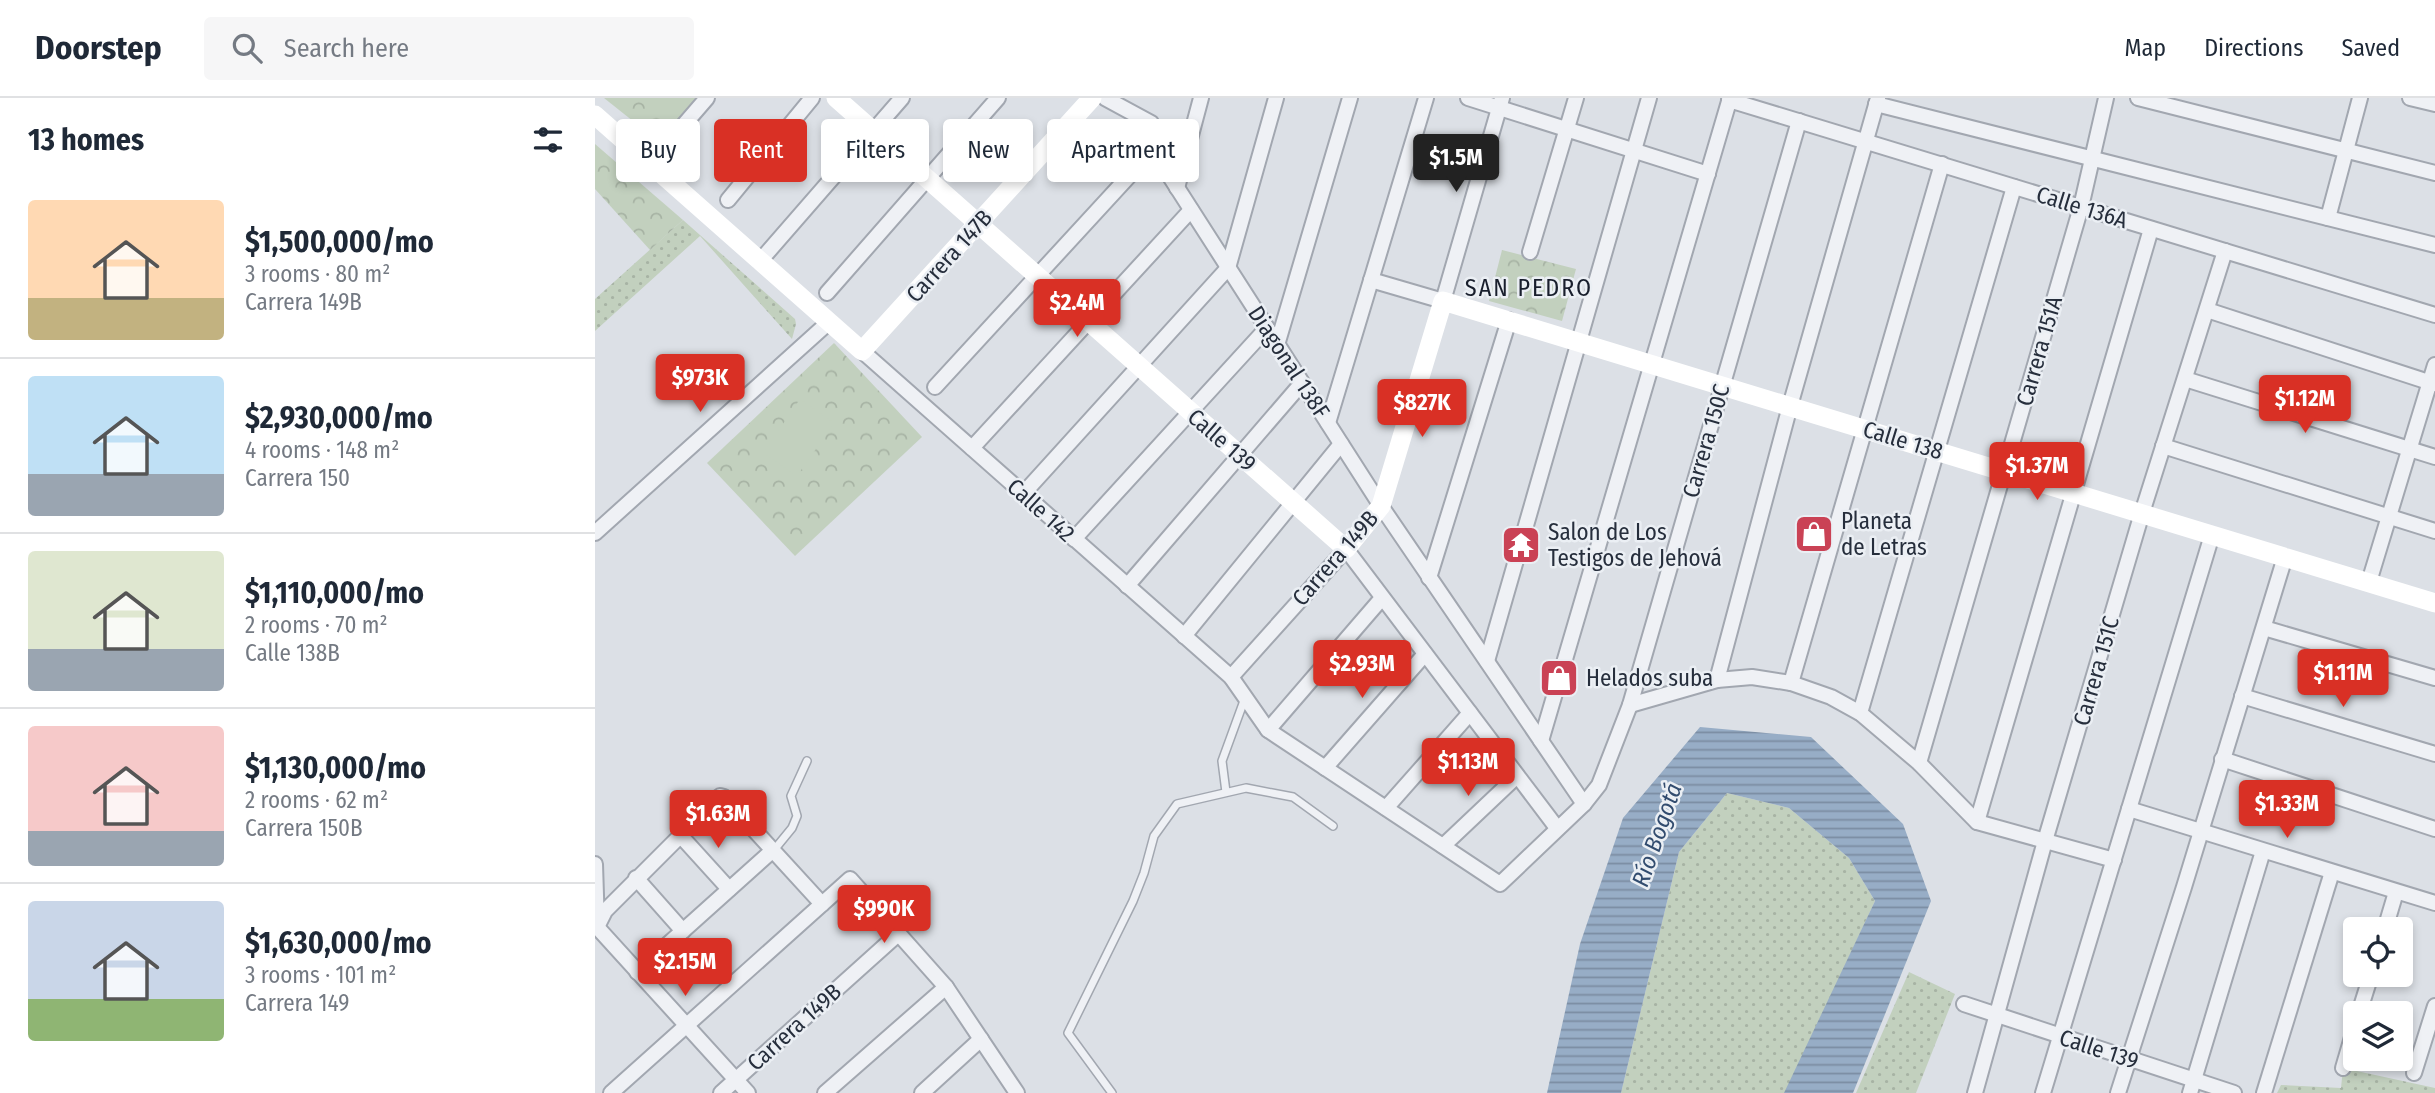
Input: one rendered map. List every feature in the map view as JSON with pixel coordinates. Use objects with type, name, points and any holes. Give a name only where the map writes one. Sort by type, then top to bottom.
[{"type":"main road","name":"Calle 139","points":[[836,98],[860,119]]},
{"type":"main road","name":"Carrera 147B","points":[[862,351],[1092,98]]},
{"type":"main road","name":"Calle 142","points":[[595,115],[616,134]]},
{"type":"main road","name":"Calle 139","points":[[929,181],[1346,549]]},
{"type":"main road","name":"Calle 142","points":[[670,182],[862,351]]},
{"type":"main road","name":"Calle 138","points":[[1443,300],[2435,603]]},
{"type":"main road","name":"Carrera 149B","points":[[1346,549],[1381,506],[1443,300]]},
{"type":"street","points":[[689,119],[707,98]]},
{"type":"street","points":[[728,200],[812,98]]},
{"type":"street","points":[[884,119],[902,98]]},
{"type":"street","points":[[929,179],[998,98]]},
{"type":"street","points":[[1105,98],[1121,102]]},
{"type":"street","points":[[1177,188],[1201,98]]},
{"type":"street","points":[[1023,494],[1228,268],[1276,98]]},
{"type":"street","points":[[1277,345],[1350,98]]},
{"type":"street","points":[[1328,423],[1426,98]]},
{"type":"street","points":[[1468,98],[1500,103],[1567,129],[1708,174]]},
{"type":"street","points":[[1530,252],[1576,98]]},
{"type":"street","points":[[1487,661],[1649,98]]},
{"type":"street","name":"Carrera 151A","points":[[1919,763],[2081,207],[2106,98]]},
{"type":"street","points":[[2138,98],[2435,173]]},
{"type":"street","points":[[2328,218],[2360,98]]},
{"type":"street","points":[[2410,98],[2435,104]]},
{"type":"street","points":[[1541,741],[1730,99]]},
{"type":"street","name":"Calle 136A","points":[[1730,99],[2435,315]]},
{"type":"street","points":[[1717,680],[1790,406],[1877,101],[1902,104],[2092,159],[2435,245]]},
{"type":"street","name":"Diagonal 138F","points":[[1121,102],[1145,119]]},
{"type":"street","name":"Carrera 149B","points":[[1443,300],[1500,103]]},
{"type":"street","name":"Carrera 150C","points":[[1500,884],[1584,804],[1599,785],[1630,705],[1799,121]]},
{"type":"street","points":[[1791,683],[1942,164]]},
{"type":"street","points":[[760,261],[829,182]]},
{"type":"street","points":[[827,293],[926,182]]},
{"type":"street","points":[[935,387],[1123,182]]},
{"type":"street","name":"Diagonal 138F","points":[[1173,182],[1381,506],[1584,804]]},
{"type":"street","points":[[1860,713],[2014,187]]},
{"type":"street","points":[[972,448],[1191,210]]},
{"type":"street","points":[[1977,822],[2151,229]]},
{"type":"street","name":"Carrera 151C","points":[[1975,1093],[2045,841],[2142,513],[2225,251]]},
{"type":"street","name":"Calle 138","points":[[1371,280],[1443,300]]},
{"type":"street","points":[[2207,310],[2432,383]]},
{"type":"street","points":[[1429,578],[1509,320]]},
{"type":"street","points":[[595,533],[829,322]]},
{"type":"street","points":[[1074,538],[1267,328]]},
{"type":"street","name":"Calle 142","points":[[862,351],[1231,677],[1268,730],[1500,884]]},
{"type":"street","points":[[2369,582],[2432,383],[2435,365]]},
{"type":"street","points":[[2185,379],[2435,457]]},
{"type":"street","points":[[1127,586],[1302,383]]},
{"type":"street","points":[[1184,636],[1341,444]]},
{"type":"street","points":[[2163,446],[2435,531]]},
{"type":"street","points":[[2042,1093],[2212,535]]},
{"type":"street","name":"Carrera 149B","points":[[1231,677],[1346,549]]},
{"type":"street","name":"Calle 139","points":[[1346,549],[1557,828]]},
{"type":"street","points":[[2118,1093],[2285,557]]},
{"type":"street","points":[[1268,730],[1382,598]]},
{"type":"street","points":[[2264,628],[2435,678]]},
{"type":"street","points":[[1325,768],[1425,654]]},
{"type":"street","points":[[1630,705],[1717,680],[1752,677],[1791,683],[1831,697],[1860,713],[1919,763],[1977,822],[2114,860]]},
{"type":"street","points":[[2242,696],[2435,754]]},
{"type":"street","points":[[1386,808],[1470,713]]},
{"type":"street","points":[[2222,759],[2435,829]]},
{"type":"street","points":[[1443,846],[1517,776]]},
{"type":"street","points":[[596,931],[605,911],[717,797],[724,797],[822,904]]},
{"type":"street","points":[[2129,809],[2396,891],[2434,899]]},
{"type":"street","points":[[680,835],[729,889]]},
{"type":"street","points":[[637,972],[773,850]]},
{"type":"street","points":[[2193,1086],[2263,850]]},
{"type":"street","points":[[595,864],[596,931],[748,1093]]},
{"type":"street","points":[[2264,1093],[2332,872]]},
{"type":"street","points":[[636,878],[683,931]]},
{"type":"street","points":[[611,1093],[849,879],[946,987],[1017,1093]]},
{"type":"street","points":[[2388,917],[2396,891]]},
{"type":"street","name":"Carrera 149B","points":[[721,1093],[898,934]]},
{"type":"street","points":[[825,1093],[946,987]]},
{"type":"street","name":"Calle 139","points":[[1964,1004],[2128,1059],[2193,1086],[2234,1093]]},
{"type":"street","points":[[2414,1073],[2435,1006]]},
{"type":"street","points":[[922,1093],[981,1039]]},
{"type":"lane","points":[[1226,792],[1222,761],[1245,697]]},
{"type":"lane","points":[[773,850],[792,828],[797,816],[791,796],[807,761]]},
{"type":"lane","points":[[1112,1093],[1069,1033],[1133,901],[1154,836],[1177,804],[1246,788],[1293,797],[1333,826]]},
{"type":"green space","points":[[604,98],[703,98],[685,119],[630,119]]},
{"type":"green space","points":[[642,98],[693,98],[675,119],[667,119]]},
{"type":"green space","points":[[595,144],[616,162],[616,182],[639,182],[683,220],[650,250],[595,189]]},
{"type":"green space","points":[[683,220],[795,319],[792,339],[700,236],[595,331],[595,299]]},
{"type":"green space","points":[[1502,250],[1576,269],[1562,321],[1489,301]]},
{"type":"green space","points":[[834,343],[922,437],[795,556],[707,463]]},
{"type":"green space","points":[[800,399],[834,423],[797,476],[763,453]]},
{"type":"green space","points":[[1727,793],[1789,808],[1849,858],[1875,901],[1786,1093],[1621,1093],[1679,852]]},
{"type":"green space","points":[[1909,972],[1955,994],[1916,1093],[1856,1093]]},
{"type":"green space","points":[[2343,1068],[2343,1071],[2357,1071],[2435,1088],[2435,1093],[2277,1093],[2281,1085],[2341,1088]]},
{"type":"water","name":"Río Bogotá","points":[[1700,727],[1811,737],[1903,824],[1931,901],[1853,1093],[1784,1093],[1875,901],[1849,858],[1789,808],[1727,793],[1679,852],[1621,1093],[1547,1093],[1580,944],[1623,818]]},
{"type":"place","name":"Planeta de Letras","points":[[1814,534]]},
{"type":"place","name":"Salon de Los Testigos de Jehová","points":[[1521,545]]},
{"type":"place","name":"Helados suba","points":[[1559,678]]},
{"type":"district","name":"SAN PEDRO","points":[[1529,288]]}]
